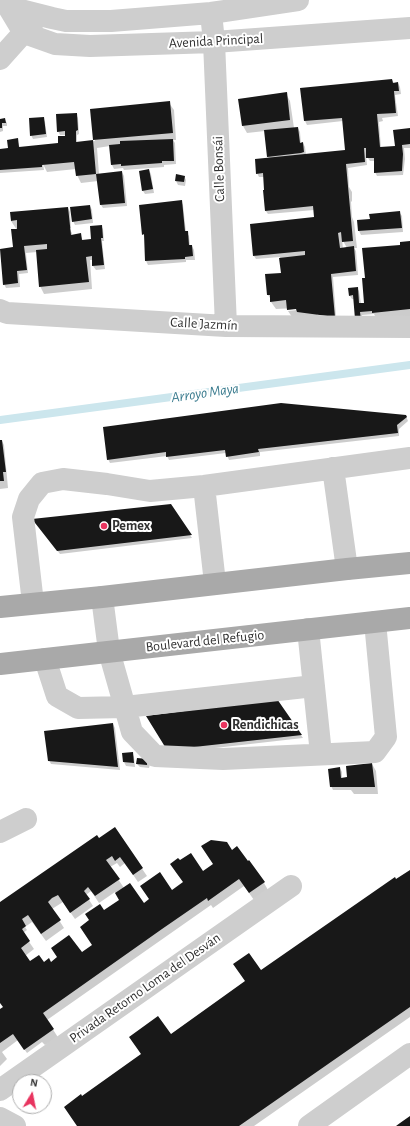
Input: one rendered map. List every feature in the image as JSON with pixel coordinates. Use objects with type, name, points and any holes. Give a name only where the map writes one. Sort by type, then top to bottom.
[{"type":"main road","points":[[0,607],[410,563]]},
{"type":"main road","name":"Boulevard del Refugio","points":[[0,664],[410,618]]},
{"type":"street","name":"Avenida Principal","points":[[6,4],[66,21],[104,21],[210,13],[298,0]]},
{"type":"street","points":[[6,4],[24,32]]},
{"type":"street","name":"Calle Bonsái","points":[[210,13],[214,42],[226,326]]},
{"type":"street","points":[[0,59],[40,14]]},
{"type":"street","name":"Avenida Principal","points":[[24,32],[55,44],[90,46],[214,42],[410,28]]},
{"type":"street","name":"Calle Jazmín","points":[[0,310],[7,313],[226,326],[410,327]]},
{"type":"street","points":[[33,603],[23,517],[30,499],[42,484],[63,479],[150,491],[204,486],[410,458]]},
{"type":"street","points":[[333,468],[347,569]]},
{"type":"street","points":[[204,486],[215,583]]},
{"type":"street","points":[[102,597],[109,651],[132,732],[155,756],[224,759],[375,752],[386,737],[375,622]]},
{"type":"street","points":[[308,629],[321,754]]},
{"type":"street","points":[[45,659],[57,696],[78,708],[124,707],[314,686]]},
{"type":"street","points":[[0,832],[26,819]]},
{"type":"street","name":"Privada Retorno Loma del Desván","points":[[0,1090],[291,886]]},
{"type":"street","points":[[310,1126],[410,1054]]},
{"type":"street","points":[[0,1118],[15,1126]]},
{"type":"building","points":[[392,79],[393,83],[398,82],[399,91],[394,91],[396,113],[377,114],[380,147],[395,146],[393,130],[410,128],[410,144],[402,145],[402,171],[374,173],[374,158],[366,158],[366,148],[364,148],[365,162],[346,164],[353,241],[342,242],[341,232],[338,233],[340,248],[354,246],[356,271],[331,274],[335,317],[297,312],[296,309],[287,310],[286,300],[270,302],[270,295],[267,295],[265,274],[281,273],[279,258],[305,255],[305,251],[253,256],[250,224],[314,217],[313,206],[265,211],[263,173],[256,174],[255,159],[345,150],[342,118],[304,121],[300,88]]},
{"type":"building","points":[[287,92],[290,120],[242,126],[238,99]]},
{"type":"building","points":[[170,101],[173,133],[93,140],[90,109]]},
{"type":"building","points":[[77,113],[78,130],[76,131],[76,142],[93,140],[96,174],[76,176],[74,162],[42,165],[42,167],[0,170],[0,149],[8,148],[7,140],[18,138],[19,147],[58,143],[58,136],[65,136],[65,131],[57,132],[56,114]]},
{"type":"building","points":[[44,117],[46,134],[30,136],[29,118]]},
{"type":"building","points":[[5,118],[6,123],[2,123],[2,128],[0,128],[0,119]]},
{"type":"building","points":[[298,127],[300,143],[303,142],[304,152],[267,157],[264,130]]},
{"type":"building","points":[[173,139],[174,161],[121,166],[121,164],[111,165],[109,145],[120,144],[120,141]]},
{"type":"building","points":[[149,169],[153,189],[142,191],[139,171]]},
{"type":"building","points":[[122,171],[125,203],[100,205],[96,174]]},
{"type":"building","points":[[176,174],[185,176],[184,182],[175,181]]},
{"type":"building","points":[[182,200],[185,231],[188,231],[189,245],[192,245],[193,256],[185,257],[185,259],[145,261],[144,234],[142,235],[139,205]]},
{"type":"building","points":[[90,205],[92,219],[72,222],[70,207]]},
{"type":"building","points":[[68,207],[71,235],[81,233],[82,240],[91,239],[90,226],[102,225],[103,238],[101,238],[104,265],[92,266],[92,256],[86,257],[89,282],[39,287],[36,250],[47,249],[47,244],[24,246],[27,270],[17,271],[18,283],[3,285],[0,249],[13,247],[11,229],[17,229],[17,220],[11,221],[10,212]]},
{"type":"building","points":[[400,211],[402,228],[358,231],[357,220],[370,219],[369,214]]},
{"type":"building","points":[[410,241],[410,309],[372,313],[372,311],[360,312],[361,320],[355,319],[353,295],[349,296],[348,288],[358,287],[359,303],[364,303],[362,278],[365,278],[362,248],[400,245],[400,242]]},
{"type":"building","points":[[281,403],[406,415],[407,417],[397,425],[398,433],[258,449],[259,452],[226,457],[225,450],[166,457],[166,452],[107,460],[103,427]]},
{"type":"building","points":[[0,440],[2,440],[6,472],[3,472],[4,481],[0,481]]},
{"type":"building","points":[[171,504],[192,535],[57,551],[32,519]]},
{"type":"building","name":"Rendichicas","points":[[277,699],[302,735],[167,750],[146,716]]},
{"type":"building","points":[[113,723],[118,767],[48,761],[44,731]]},
{"type":"building","points":[[133,752],[134,763],[123,762],[122,753]]},
{"type":"building","points":[[137,758],[148,759],[147,765],[136,764]]},
{"type":"building","points":[[372,763],[375,787],[330,787],[328,769],[340,767],[341,778],[347,777],[346,766]]},
{"type":"building","points":[[115,827],[143,868],[133,875],[120,857],[115,861],[112,856],[106,860],[120,879],[95,896],[88,887],[84,891],[90,899],[70,913],[58,895],[52,898],[48,902],[61,920],[41,934],[28,915],[22,919],[26,926],[22,929],[30,941],[21,948],[30,961],[39,955],[44,962],[49,958],[51,962],[57,957],[51,948],[69,935],[82,952],[92,945],[80,927],[89,920],[85,914],[100,904],[104,910],[119,900],[115,893],[130,883],[144,903],[149,899],[140,886],[160,872],[172,890],[183,882],[170,864],[178,858],[180,860],[191,853],[203,871],[213,864],[201,846],[211,840],[227,842],[232,850],[237,846],[265,882],[249,893],[239,879],[208,901],[207,898],[162,929],[43,1013],[54,1029],[24,1050],[13,1034],[0,1043],[0,1009],[3,1007],[0,1003],[0,902],[97,835],[99,838]]},
{"type":"building","points":[[410,870],[410,1007],[239,1126],[77,1126],[64,1107],[141,1054],[129,1037],[158,1016],[171,1034],[245,981],[233,964],[249,953],[261,970],[395,877],[396,879]]},
{"type":"building","points":[[410,1116],[410,1126],[396,1126],[400,1123]]},
{"type":"waterway","name":"Arroyo Maya","points":[[0,420],[410,365]]},
{"type":"place","name":"Pemex","points":[[104,526]]},
{"type":"place","name":"Rendichicas","points":[[224,725]]}]
